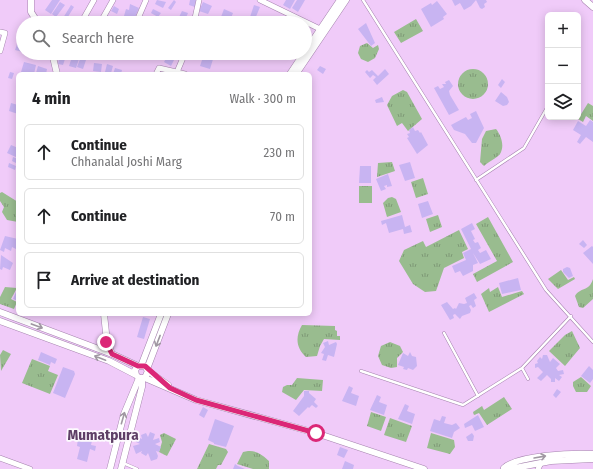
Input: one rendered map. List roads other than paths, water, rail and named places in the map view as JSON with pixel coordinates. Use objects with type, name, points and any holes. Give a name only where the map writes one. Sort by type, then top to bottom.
[{"type":"street","points":[[31,0],[31,12],[34,16]]},
{"type":"street","points":[[85,16],[94,0]]},
{"type":"street","points":[[104,16],[113,0]]},
{"type":"street","points":[[139,16],[146,0]]},
{"type":"street","points":[[196,16],[198,0]]},
{"type":"street","points":[[260,0],[293,16]]},
{"type":"street","points":[[312,41],[340,0]]},
{"type":"street","points":[[312,50],[346,0]]},
{"type":"street","points":[[585,0],[593,7]]},
{"type":"street","points":[[312,25],[320,29]]},
{"type":"street","points":[[0,32],[5,33],[0,51]]},
{"type":"street","points":[[54,60],[57,72]]},
{"type":"street","points":[[157,72],[160,68],[177,72],[182,60]]},
{"type":"street","points":[[291,72],[300,60]]},
{"type":"street","points":[[297,72],[305,60]]},
{"type":"street","points":[[0,312],[140,366],[148,370],[170,388]]},
{"type":"street","points":[[104,316],[106,342],[112,354]]},
{"type":"street","points":[[122,466],[142,387],[140,378],[135,370],[140,366],[160,316]]},
{"type":"street","points":[[110,469],[124,414],[140,378],[148,370],[167,316]]},
{"type":"street","points":[[0,320],[109,362],[140,378],[170,388],[196,400],[316,433],[424,469]]},
{"type":"street","points":[[506,469],[509,463],[544,456],[593,454]]},
{"type":"street","points":[[0,458],[30,469]]},
{"type":"street","points":[[506,469],[593,459]]},
{"type":"lane","points":[[363,0],[546,290],[593,342]]},
{"type":"lane","points":[[476,180],[524,148],[545,111]]},
{"type":"lane","points":[[361,371],[463,406],[522,368],[571,316]]},
{"type":"lane","points":[[444,333],[478,396]]},
{"type":"lane","points":[[522,368],[528,379]]},
{"type":"lane","points":[[122,466],[137,469]]},
{"type":"district","name":"Mumatpura","points":[[103,435]]}]
